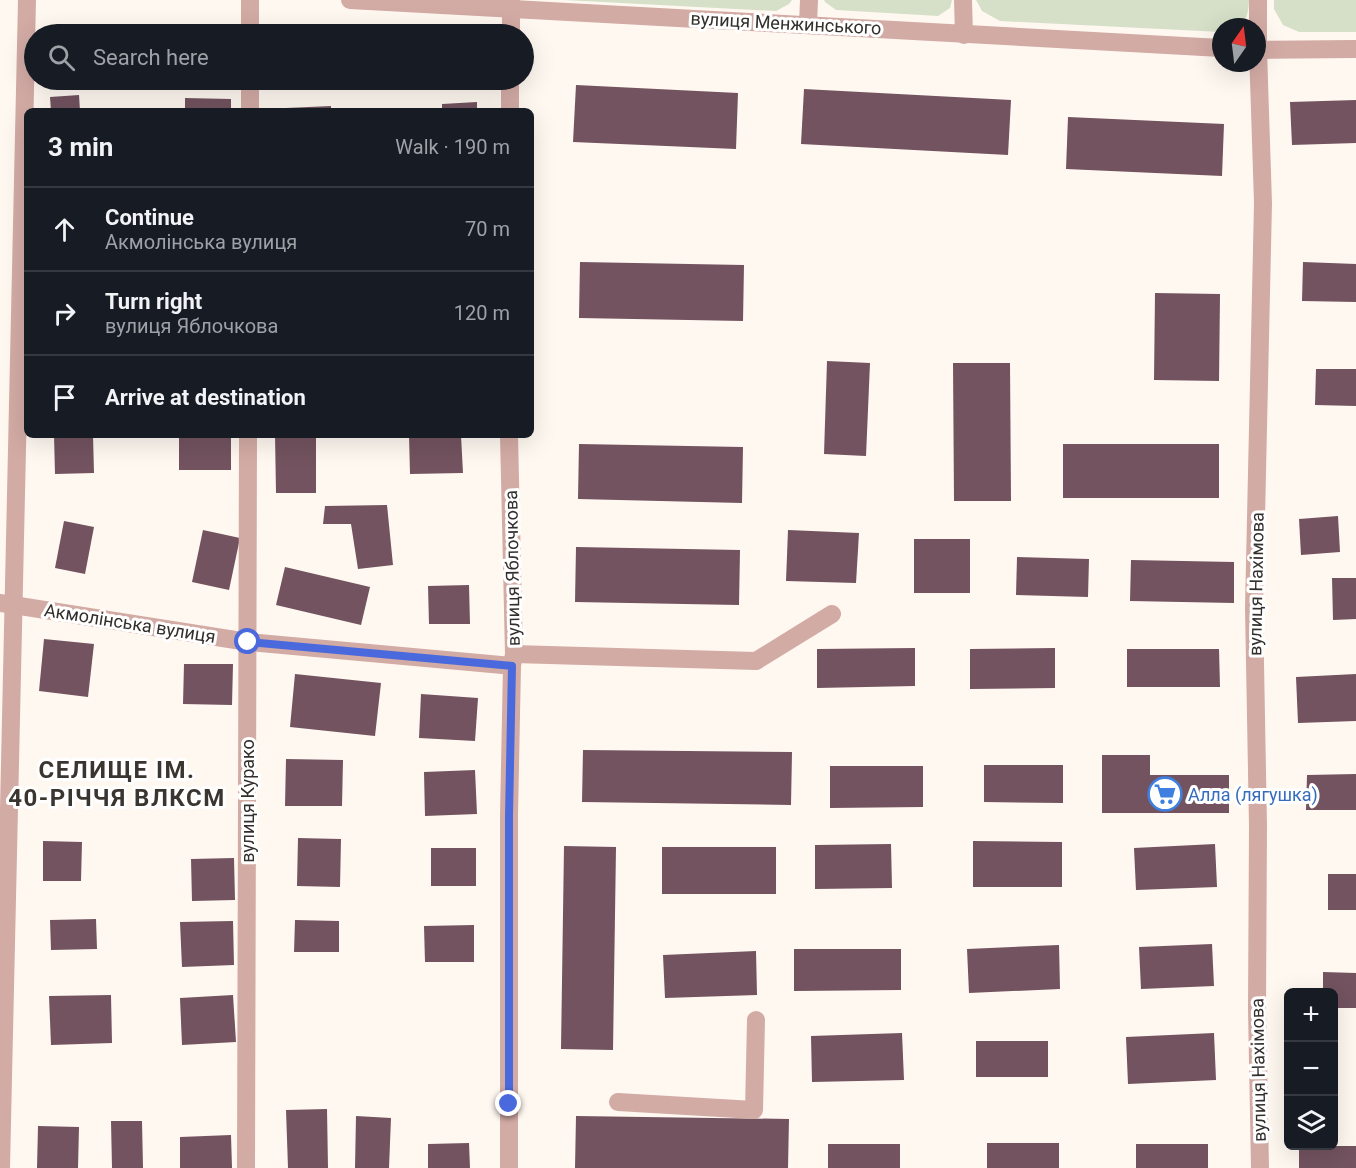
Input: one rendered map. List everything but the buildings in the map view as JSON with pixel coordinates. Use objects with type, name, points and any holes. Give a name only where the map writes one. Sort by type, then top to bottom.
[{"type":"street","points":[[26,24],[27,0]]},
{"type":"street","points":[[250,0],[250,24]]},
{"type":"street","name":"вулиця Менжинського","points":[[350,0],[511,4],[964,35],[1212,48]]},
{"type":"street","points":[[808,24],[809,0]]},
{"type":"street","points":[[963,0],[964,35]]},
{"type":"street","name":"вулиця Нахімова","points":[[1258,0],[1258,18]]},
{"type":"street","points":[[511,4],[511,24]]},
{"type":"street","points":[[1266,50],[1356,49]]},
{"type":"street","name":"вулиця Нахімова","points":[[1258,72],[1263,203],[1254,608],[1260,1168]]},
{"type":"street","points":[[1,1168],[6,604],[24,86]]},
{"type":"street","points":[[250,90],[250,108]]},
{"type":"street","points":[[510,90],[510,108]]},
{"type":"street","name":"вулиця Курако","points":[[246,1168],[248,438]]},
{"type":"street","name":"вулиця Яблочкова","points":[[509,438],[513,660],[509,816],[509,1168]]},
{"type":"street","name":"Акмолінська вулиця","points":[[6,604],[248,642],[513,660],[756,661],[832,614]]},
{"type":"street","points":[[618,1102],[754,1110],[756,1020]]},
{"type":"green space","points":[[564,0],[792,0],[776,11]]},
{"type":"green space","points":[[824,0],[952,0],[950,8],[938,16],[836,10]]},
{"type":"green space","points":[[976,0],[1249,0],[1245,18],[1212,18],[1212,32],[1000,21],[982,11]]},
{"type":"green space","points":[[1274,0],[1356,0],[1356,32],[1299,32],[1283,25],[1274,9]]},
{"type":"place","name":"Алла (лягушка)","points":[[1165,794]]},
{"type":"district","name":"СЕЛИЩЕ ІМ. 40-РІЧЧЯ ВЛКСМ","points":[[117,784]]},
{"type":"route","points":[[248,642],[512,666],[509,816],[509,1104]]}]
